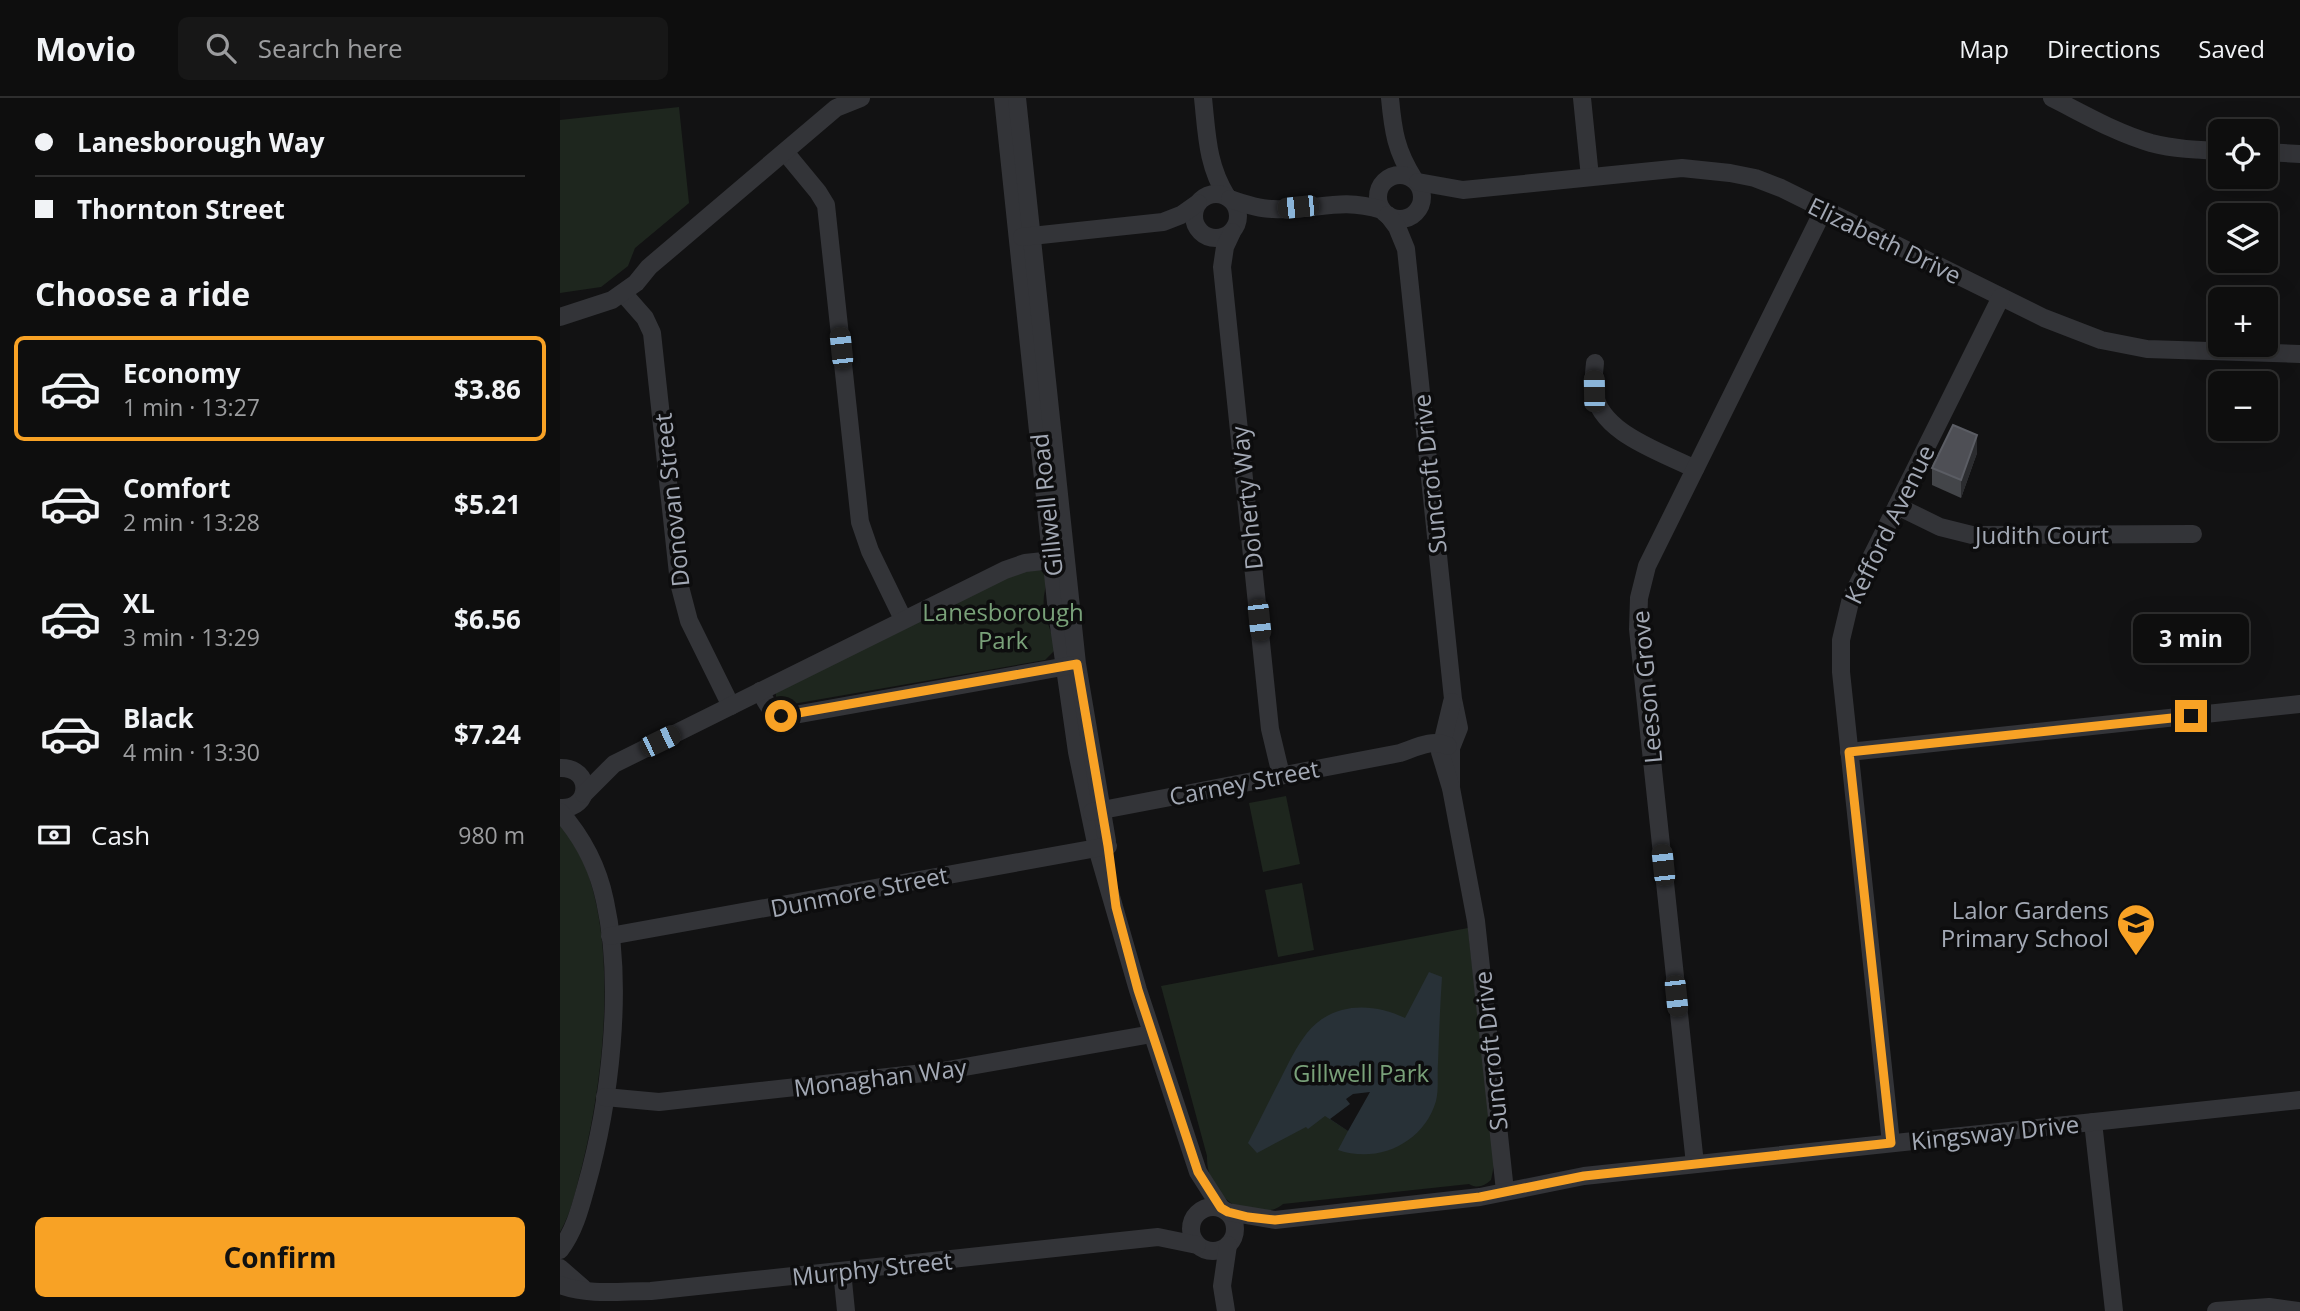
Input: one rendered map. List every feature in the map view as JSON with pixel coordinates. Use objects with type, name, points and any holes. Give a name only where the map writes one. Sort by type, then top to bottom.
[{"type":"street","points":[[560,317],[603,304],[623,293],[649,267],[836,108],[861,98]]},
{"type":"street","name":"Gillwell Road","points":[[1003,98],[1025,237]]},
{"type":"street","name":"Gillwell Road","points":[[1017,98],[1025,237],[1070,666],[1095,811],[1116,907],[1152,1034],[1198,1172],[1225,1210]]},
{"type":"street","points":[[1203,98],[1210,160],[1217,181],[1237,210],[1237,223],[1233,230]]},
{"type":"street","points":[[1344,202],[1367,205],[1402,219],[1417,211],[1423,195],[1402,161],[1394,137],[1390,98]]},
{"type":"street","points":[[1582,98],[1590,177]]},
{"type":"street","points":[[2052,98],[2110,127],[2151,143],[2208,151]]},
{"type":"street","points":[[1385,213],[1378,199],[1394,137]]},
{"type":"street","points":[[785,152],[818,192],[825,205],[860,522],[870,551],[904,619]]},
{"type":"street","points":[[2278,153],[2300,154]]},
{"type":"street","points":[[1200,232],[1193,220],[1210,160]]},
{"type":"street","name":"Elizabeth Drive","points":[[1416,181],[1463,190],[1660,169],[1718,171],[1755,178],[1824,209],[2001,297],[2072,330],[2101,340],[2172,350],[2300,354]]},
{"type":"street","points":[[1025,237],[1163,222],[1182,224],[1217,239],[1275,210],[1344,202],[1366,194],[1389,177],[1402,174],[1416,181]]},
{"type":"street","name":"Elizabeth Drive","points":[[1417,211],[1463,190]]},
{"type":"street","points":[[1163,222],[1181,215],[1213,194],[1275,210]]},
{"type":"street","name":"Leeson Grove","points":[[1695,1164],[1637,613],[1647,565],[1824,209]]},
{"type":"street","name":"Suncroft Drive","points":[[1406,249],[1417,211]]},
{"type":"street","name":"Suncroft Drive","points":[[1385,213],[1397,227],[1406,249],[1453,699],[1444,747],[1476,920],[1505,1191]]},
{"type":"street","name":"Doherty Way","points":[[1233,230],[1222,267],[1275,776]]},
{"type":"street","name":"Doherty Way","points":[[1200,232],[1222,267]]},
{"type":"street","name":"Donovan Street","points":[[623,293],[645,318],[652,334],[684,609],[731,706]]},
{"type":"street","name":"Kefford Avenue","points":[[1891,1143],[1840,656],[1843,623],[1851,598],[2001,297]]},
{"type":"street","points":[[1595,363],[1594,391],[1601,412],[1608,422],[1633,438],[1695,469]]},
{"type":"street","name":"Judith Court","points":[[1897,506],[1940,527],[1972,535],[2193,534]]},
{"type":"street","points":[[586,846],[560,810],[574,807],[614,764],[1018,565],[1059,559]]},
{"type":"street","points":[[761,691],[772,712],[789,716],[1070,666]]},
{"type":"street","points":[[1849,752],[2300,704]]},
{"type":"street","name":"Carney Street","points":[[1095,811],[1444,747]]},
{"type":"street","points":[[566,766],[614,764]]},
{"type":"street","points":[[560,1250],[573,1229],[594,1161],[606,1097],[612,1016],[610,936],[605,901],[586,846],[581,820],[583,781],[566,766]]},
{"type":"street","name":"Dunmore Street","points":[[610,936],[1103,847]]},
{"type":"street","name":"Monaghan Way","points":[[606,1097],[659,1102],[942,1071],[1152,1034]]},
{"type":"street","name":"Kingsway Drive","points":[[1231,1242],[1253,1228],[1275,1220],[1456,1201],[1584,1176],[2300,1100]]},
{"type":"street","points":[[2093,1122],[2114,1311]]},
{"type":"street","name":"Gillwell Road","points":[[1195,1216],[1198,1172]]},
{"type":"street","points":[[1223,1286],[1190,1232],[1195,1216],[1208,1207],[1225,1210],[1235,1224],[1223,1286],[1226,1311]]},
{"type":"street","name":"Kingsway Drive","points":[[1225,1210],[1275,1220]]},
{"type":"street","name":"Murphy Street","points":[[560,1285],[586,1290],[651,1291],[1158,1237],[1181,1227],[1195,1216]]},
{"type":"street","name":"Murphy Street","points":[[1158,1237],[1200,1247]]},
{"type":"street","points":[[1200,1247],[1216,1251],[1231,1242]]},
{"type":"street","points":[[560,1268],[586,1290]]},
{"type":"street","points":[[842,1271],[846,1311]]},
{"type":"street","points":[[2216,1311],[2269,1307],[2298,1311]]},
{"type":"green space","points":[[679,107],[689,203],[635,248],[628,266],[601,287],[560,293],[560,120]]},
{"type":"green space","name":"Lanesborough Park","points":[[1040,570],[1045,574],[1044,607],[1056,649],[1045,660],[787,705],[776,700],[776,691],[1016,572]]},
{"type":"green space","points":[[1286,796],[1300,864],[1263,872],[1249,803]]},
{"type":"green space","points":[[560,824],[585,864],[598,913],[603,948],[604,1023],[596,1098],[589,1133],[573,1200],[560,1232]]},
{"type":"green space","points":[[1302,883],[1314,950],[1278,957],[1265,890]]},
{"type":"green space","name":"Gillwell Park","points":[[1468,928],[1494,1165],[1491,1180],[1478,1187],[1469,1184],[1283,1204],[1276,1209],[1263,1211],[1241,1208],[1223,1196],[1211,1178],[1161,986]]},
{"type":"shaded area","points":[[1429,972],[1442,977],[1438,1087],[1430,1116],[1421,1128],[1410,1139],[1383,1152],[1353,1154],[1338,1150],[1348,1131],[1325,1116],[1308,1129],[1306,1127],[1257,1153],[1248,1143],[1292,1056],[1307,1033],[1328,1015],[1353,1008],[1379,1009],[1405,1018]]},
{"type":"pier","points":[[1370,1092],[1348,1131],[1330,1119],[1350,1104],[1346,1099],[1353,1094]]},
{"type":"building","points":[[1953,425],[1977,435],[1961,480],[1932,468]]},
{"type":"place","name":"Lalor Gardens Primary School","points":[[2136,957]]},
{"type":"route","points":[[781,716],[1077,664],[1116,907],[1138,990],[1198,1172],[1221,1208],[1248,1217],[1275,1220],[1456,1201],[1584,1176],[1891,1143],[1849,752],[2191,716]]}]
